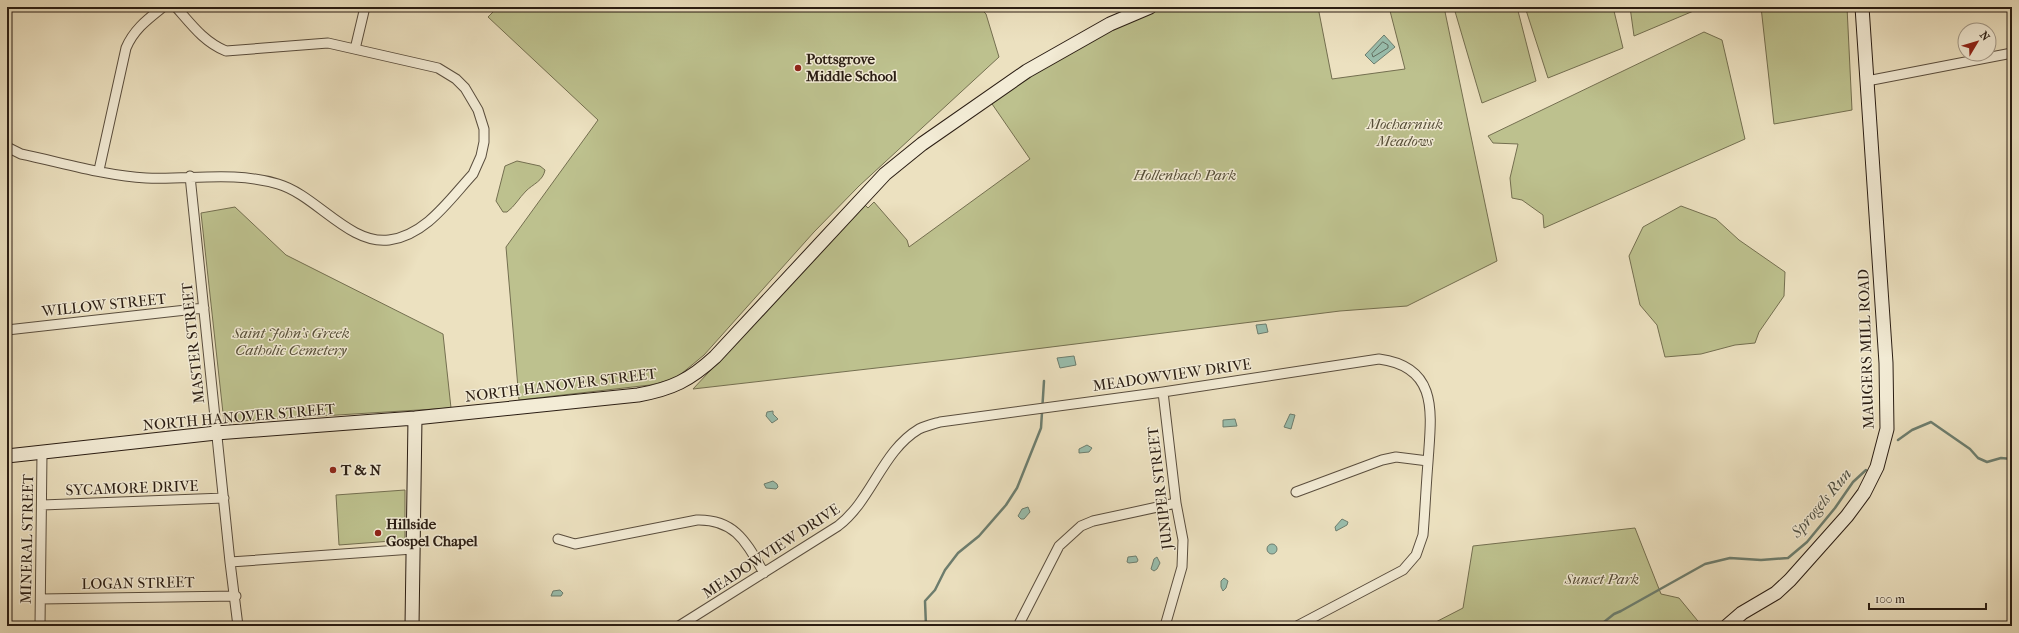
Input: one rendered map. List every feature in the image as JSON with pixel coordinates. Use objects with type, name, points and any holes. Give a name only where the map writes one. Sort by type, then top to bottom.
[{"type":"street","points":[[99,170],[126,48],[130,38],[141,24],[163,7]]},
{"type":"street","points":[[7,147],[21,154],[129,177],[242,177],[280,185],[310,201],[356,233],[374,239],[391,240],[409,235],[427,224],[478,166],[484,142],[484,129],[478,110],[465,88],[456,79],[442,70],[429,65],[328,43],[236,52],[226,51],[214,47],[203,38],[176,7]]},
{"type":"street","points":[[355,49],[365,7]]},
{"type":"street","name":"NORTH HANOVER STREET","points":[[7,456],[216,433],[415,418],[638,395],[661,391],[686,380],[715,357],[885,174],[934,135],[1026,71],[1110,24],[1150,7]]},
{"type":"street","name":"MAUGERS MILL ROAD","points":[[1727,626],[1742,614],[1776,593],[1790,580],[1847,516],[1864,493],[1878,467],[1887,429],[1886,363],[1862,7]]},
{"type":"street","points":[[1867,81],[2012,53]]},
{"type":"street","name":"MASTER STREET","points":[[190,176],[216,433],[230,562],[236,596],[238,626]]},
{"type":"street","name":"WILLOW STREET","points":[[7,330],[204,308]]},
{"type":"street","name":"MEADOWVIEW DRIVE","points":[[679,626],[838,526],[852,515],[896,449],[921,428],[940,422],[1162,392],[1379,359],[1391,360],[1402,364],[1419,377],[1425,386],[1429,398],[1431,418],[1424,536],[1416,555],[1403,570],[1297,626]]},
{"type":"street","name":"JUNIPER STREET","points":[[1162,392],[1176,503],[1183,540],[1182,567],[1164,626]]},
{"type":"street","points":[[412,626],[415,418]]},
{"type":"street","name":"MINERAL STREET","points":[[40,626],[42,453]]},
{"type":"street","points":[[1296,492],[1382,460],[1396,458],[1428,461]]},
{"type":"street","name":"SYCAMORE DRIVE","points":[[42,505],[224,498]]},
{"type":"street","points":[[1018,626],[1060,546],[1081,526],[1093,521],[1176,503]]},
{"type":"street","points":[[558,539],[575,544],[697,520],[712,520],[735,530],[746,543],[764,573]]},
{"type":"street","points":[[230,562],[413,549]]},
{"type":"street","name":"LOGAN STREET","points":[[41,599],[236,596]]},
{"type":"green space","points":[[498,7],[979,7],[986,14],[999,57],[859,186],[814,232],[704,355],[675,379],[650,385],[519,400],[506,247],[598,120],[488,17]]},
{"type":"green space","name":"Hollenbach Park","points":[[1162,7],[1318,7],[1332,79],[1405,69],[1389,7],[1444,7],[1497,261],[1407,306],[1340,311],[955,359],[693,389],[865,205],[868,208],[874,202],[907,240],[909,247],[1030,159],[990,101],[1015,84],[1143,13]]},
{"type":"green space","points":[[1517,7],[1536,81],[1482,103],[1454,8]]},
{"type":"green space","points":[[1525,7],[1613,7],[1623,48],[1548,78]]},
{"type":"green space","points":[[1630,7],[1703,7],[1634,36]]},
{"type":"green space","points":[[1761,7],[1847,7],[1852,110],[1774,124]]},
{"type":"green space","points":[[1704,32],[1722,40],[1745,139],[1544,228],[1543,215],[1522,200],[1512,198],[1510,178],[1518,144],[1493,143],[1488,136]]},
{"type":"green space","points":[[517,161],[540,166],[545,170],[544,174],[540,180],[526,191],[510,210],[503,212],[496,201],[505,166]]},
{"type":"green space","points":[[1681,206],[1716,219],[1739,240],[1785,272],[1784,296],[1759,332],[1755,343],[1735,345],[1701,354],[1665,357],[1657,325],[1640,305],[1629,256],[1643,227]]},
{"type":"green space","name":"Saint John's Greek Catholic Cemetery","points":[[235,207],[286,255],[443,334],[451,408],[224,422],[201,213]]},
{"type":"green space","points":[[405,490],[405,540],[339,545],[336,495]]},
{"type":"green space","name":"Sunset Park","points":[[1635,528],[1661,594],[1679,598],[1702,626],[1428,626],[1463,608],[1473,546]]},
{"type":"water","points":[[1384,35],[1395,47],[1374,64],[1365,55]]},
{"type":"water","points":[[1266,324],[1268,332],[1258,334],[1256,325]]},
{"type":"water","points":[[1074,356],[1076,365],[1060,368],[1057,358]]},
{"type":"water","points":[[773,411],[773,414],[778,419],[772,423],[766,416],[767,412]]},
{"type":"water","points":[[1290,414],[1295,415],[1291,429],[1284,427]]},
{"type":"water","points":[[1235,419],[1237,426],[1223,427],[1223,420]]},
{"type":"water","points":[[1087,445],[1092,448],[1089,452],[1079,453],[1079,449]]},
{"type":"water","points":[[773,481],[777,484],[778,487],[776,489],[766,488],[764,484]]},
{"type":"water","points":[[1028,507],[1030,512],[1024,519],[1021,519],[1018,516],[1022,509]]},
{"type":"water","points":[[1342,519],[1348,522],[1347,525],[1336,531],[1335,527]]},
{"type":"water","points":[[1270,544],[1274,544],[1276,545],[1276,553],[1270,554],[1267,551],[1267,547]]},
{"type":"water","points":[[1136,556],[1138,560],[1137,562],[1127,562],[1128,557]]},
{"type":"water","points":[[1157,557],[1160,563],[1154,571],[1151,569],[1154,559]]},
{"type":"water","points":[[1224,578],[1228,581],[1226,588],[1223,591],[1221,581]]},
{"type":"water","points":[[560,590],[563,593],[561,596],[551,596],[553,591]]},
{"type":"waterway","points":[[926,626],[925,601],[935,590],[945,570],[958,553],[979,536],[1006,505],[1017,488],[1041,428],[1044,381]]},
{"type":"waterway","name":"Sprogels Run","points":[[1898,440],[1912,430],[1931,422],[1970,449],[1978,458],[1987,462],[2001,458],[2012,459]]},
{"type":"waterway","name":"Sprogels Run","points":[[1599,626],[1614,614],[1705,564],[1730,558],[1761,560],[1788,558],[1807,542],[1835,508],[1853,482],[1866,470]]},
{"type":"place","name":"Pottsgrove Middle School","points":[[798,68]]},
{"type":"place","name":"T & N","points":[[333,470]]},
{"type":"place","name":"Hillside Gospel Chapel","points":[[378,533]]},
{"type":"park label","name":"Mocharniuk Meadows","points":[[1405,132]]}]
